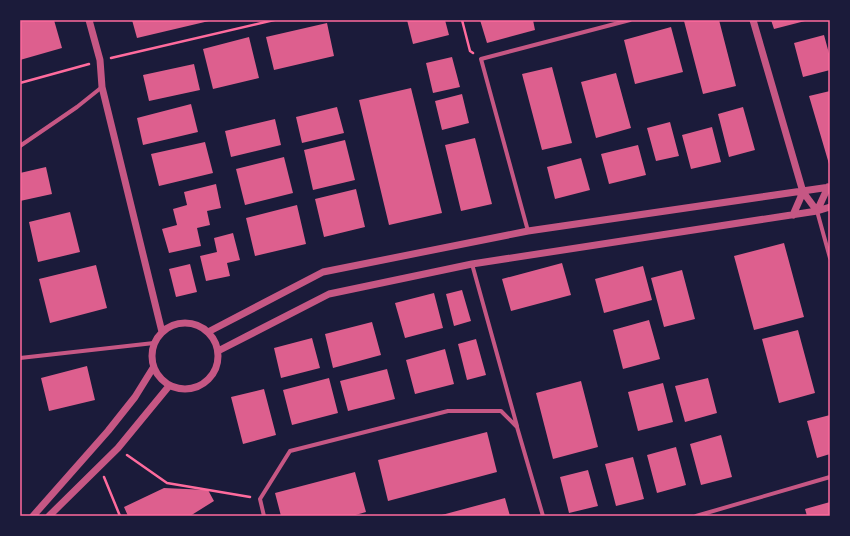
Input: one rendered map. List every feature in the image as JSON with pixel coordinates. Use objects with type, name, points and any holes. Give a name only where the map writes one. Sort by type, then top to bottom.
[{"type":"street","points":[[89,20],[100,60],[102,87],[162,332]]},
{"type":"street","points":[[528,231],[481,59],[630,20]]},
{"type":"street","points":[[752,20],[803,192],[817,211],[830,258]]},
{"type":"street","points":[[20,146],[77,107],[102,87]]},
{"type":"street","points":[[208,332],[323,272],[528,231],[829,187]]},
{"type":"street","points":[[817,211],[829,187]]},
{"type":"street","points":[[793,215],[803,192]]},
{"type":"street","points":[[218,351],[329,294],[472,264],[793,215],[830,207]]},
{"type":"street","points":[[472,264],[543,516]]},
{"type":"street","points":[[185,323],[198,325],[208,332],[215,341],[218,351],[218,364],[213,375],[204,384],[193,389],[181,390],[169,386],[162,381],[153,368],[152,351],[154,343],[162,332],[172,325],[185,323]]},
{"type":"street","points":[[20,358],[154,343]]},
{"type":"street","points":[[33,516],[108,431],[135,396],[153,368]]},
{"type":"street","points":[[50,516],[118,448],[169,386]]},
{"type":"street","points":[[264,516],[260,499],[290,451],[448,411],[501,411],[517,426]]},
{"type":"street","points":[[696,516],[830,477]]},
{"type":"path","points":[[20,83],[100,60],[274,20]]},
{"type":"path","points":[[462,20],[470,51],[481,59]]},
{"type":"path","points":[[118,448],[168,484],[260,499]]},
{"type":"path","points":[[100,467],[120,516]]},
{"type":"building","points":[[20,20],[54,20],[62,48],[20,60]]},
{"type":"building","points":[[132,20],[209,20],[209,21],[137,38]]},
{"type":"building","points":[[407,20],[445,20],[449,35],[413,44]]},
{"type":"building","points":[[480,20],[533,20],[535,30],[487,43]]},
{"type":"building","points":[[719,20],[736,86],[703,94],[684,21]]},
{"type":"building","points":[[771,20],[805,20],[805,21],[774,29]]},
{"type":"building","points":[[327,23],[334,56],[274,70],[266,37]]},
{"type":"building","points":[[671,27],[683,72],[635,84],[624,40]]},
{"type":"building","points":[[824,35],[830,57],[830,70],[803,77],[794,43]]},
{"type":"building","points":[[249,37],[259,78],[213,89],[203,49]]},
{"type":"building","points":[[452,57],[460,87],[433,93],[426,63]]},
{"type":"building","points":[[194,64],[200,90],[149,101],[143,75]]},
{"type":"building","points":[[552,67],[572,143],[542,150],[522,74]]},
{"type":"building","points":[[616,73],[631,128],[596,138],[581,82]]},
{"type":"building","points":[[411,88],[442,213],[389,225],[359,100]]},
{"type":"building","points":[[830,91],[830,163],[829,164],[809,96]]},
{"type":"building","points":[[462,94],[469,123],[442,130],[435,101]]},
{"type":"building","points":[[191,104],[198,132],[143,145],[137,118]]},
{"type":"building","points":[[337,107],[344,133],[302,143],[296,117]]},
{"type":"building","points":[[743,107],[755,150],[729,157],[718,114]]},
{"type":"building","points":[[275,119],[281,145],[231,157],[225,131]]},
{"type":"building","points":[[670,122],[679,156],[656,161],[647,128]]},
{"type":"building","points":[[712,127],[721,162],[691,169],[682,135]]},
{"type":"building","points":[[475,138],[492,204],[461,211],[445,145]]},
{"type":"building","points":[[345,140],[355,180],[313,190],[304,150]]},
{"type":"building","points":[[205,142],[213,173],[159,186],[151,154]]},
{"type":"building","points":[[638,145],[646,175],[609,184],[601,154]]},
{"type":"building","points":[[284,157],[293,193],[245,205],[236,169]]},
{"type":"building","points":[[581,158],[590,190],[555,199],[547,167]]},
{"type":"building","points":[[46,167],[52,194],[20,201],[20,173]]},
{"type":"building","points":[[216,184],[221,208],[207,211],[210,225],[197,228],[201,246],[169,253],[162,229],[177,225],[173,209],[187,205],[184,192]]},
{"type":"building","points":[[356,189],[365,227],[324,237],[315,199]]},
{"type":"building","points":[[297,205],[306,244],[255,256],[246,218]]},
{"type":"building","points":[[70,212],[80,252],[38,262],[29,222]]},
{"type":"building","points":[[233,233],[240,260],[227,263],[230,276],[206,281],[200,256],[217,252],[214,238]]},
{"type":"building","points":[[784,243],[804,317],[754,330],[734,256]]},
{"type":"building","points":[[562,263],[571,295],[511,311],[502,279]]},
{"type":"building","points":[[190,264],[197,292],[176,297],[169,269]]},
{"type":"building","points":[[96,265],[107,308],[50,323],[39,279]]},
{"type":"building","points":[[643,266],[652,300],[604,313],[595,279]]},
{"type":"building","points":[[682,270],[695,319],[664,327],[651,278]]},
{"type":"building","points":[[462,290],[471,321],[454,326],[446,294]]},
{"type":"building","points":[[434,293],[443,328],[405,338],[395,303]]},
{"type":"building","points":[[649,320],[660,359],[623,369],[613,330]]},
{"type":"building","points":[[372,322],[381,355],[333,368],[325,334]]},
{"type":"building","points":[[798,330],[815,393],[779,403],[762,339]]},
{"type":"building","points":[[312,338],[320,368],[281,378],[274,348]]},
{"type":"building","points":[[476,339],[486,375],[467,380],[458,344]]},
{"type":"building","points":[[445,349],[454,384],[415,394],[406,360]]},
{"type":"building","points":[[87,366],[95,400],[49,411],[41,378]]},
{"type":"building","points":[[387,369],[395,399],[348,411],[340,381]]},
{"type":"building","points":[[329,378],[338,413],[292,425],[283,390]]},
{"type":"building","points":[[708,378],[717,413],[685,422],[675,386]]},
{"type":"building","points":[[581,381],[598,447],[553,459],[536,393]]},
{"type":"building","points":[[663,383],[673,422],[638,431],[628,392]]},
{"type":"building","points":[[264,389],[276,435],[243,444],[231,397]]},
{"type":"building","points":[[830,415],[830,454],[817,458],[807,421]]},
{"type":"building","points":[[487,432],[497,472],[388,501],[378,460]]},
{"type":"building","points":[[721,435],[732,477],[701,485],[690,444]]},
{"type":"building","points":[[676,447],[686,485],[657,493],[647,455]]},
{"type":"building","points":[[633,457],[644,499],[616,506],[605,464]]},
{"type":"building","points":[[588,470],[598,506],[569,513],[560,477]]},
{"type":"building","points":[[355,472],[366,512],[352,516],[281,516],[275,493]]},
{"type":"building","points":[[164,488],[208,490],[214,501],[190,516],[128,516],[124,507]]},
{"type":"building","points":[[505,498],[510,516],[438,516]]},
{"type":"building","points":[[830,502],[830,516],[807,516],[805,509]]}]
